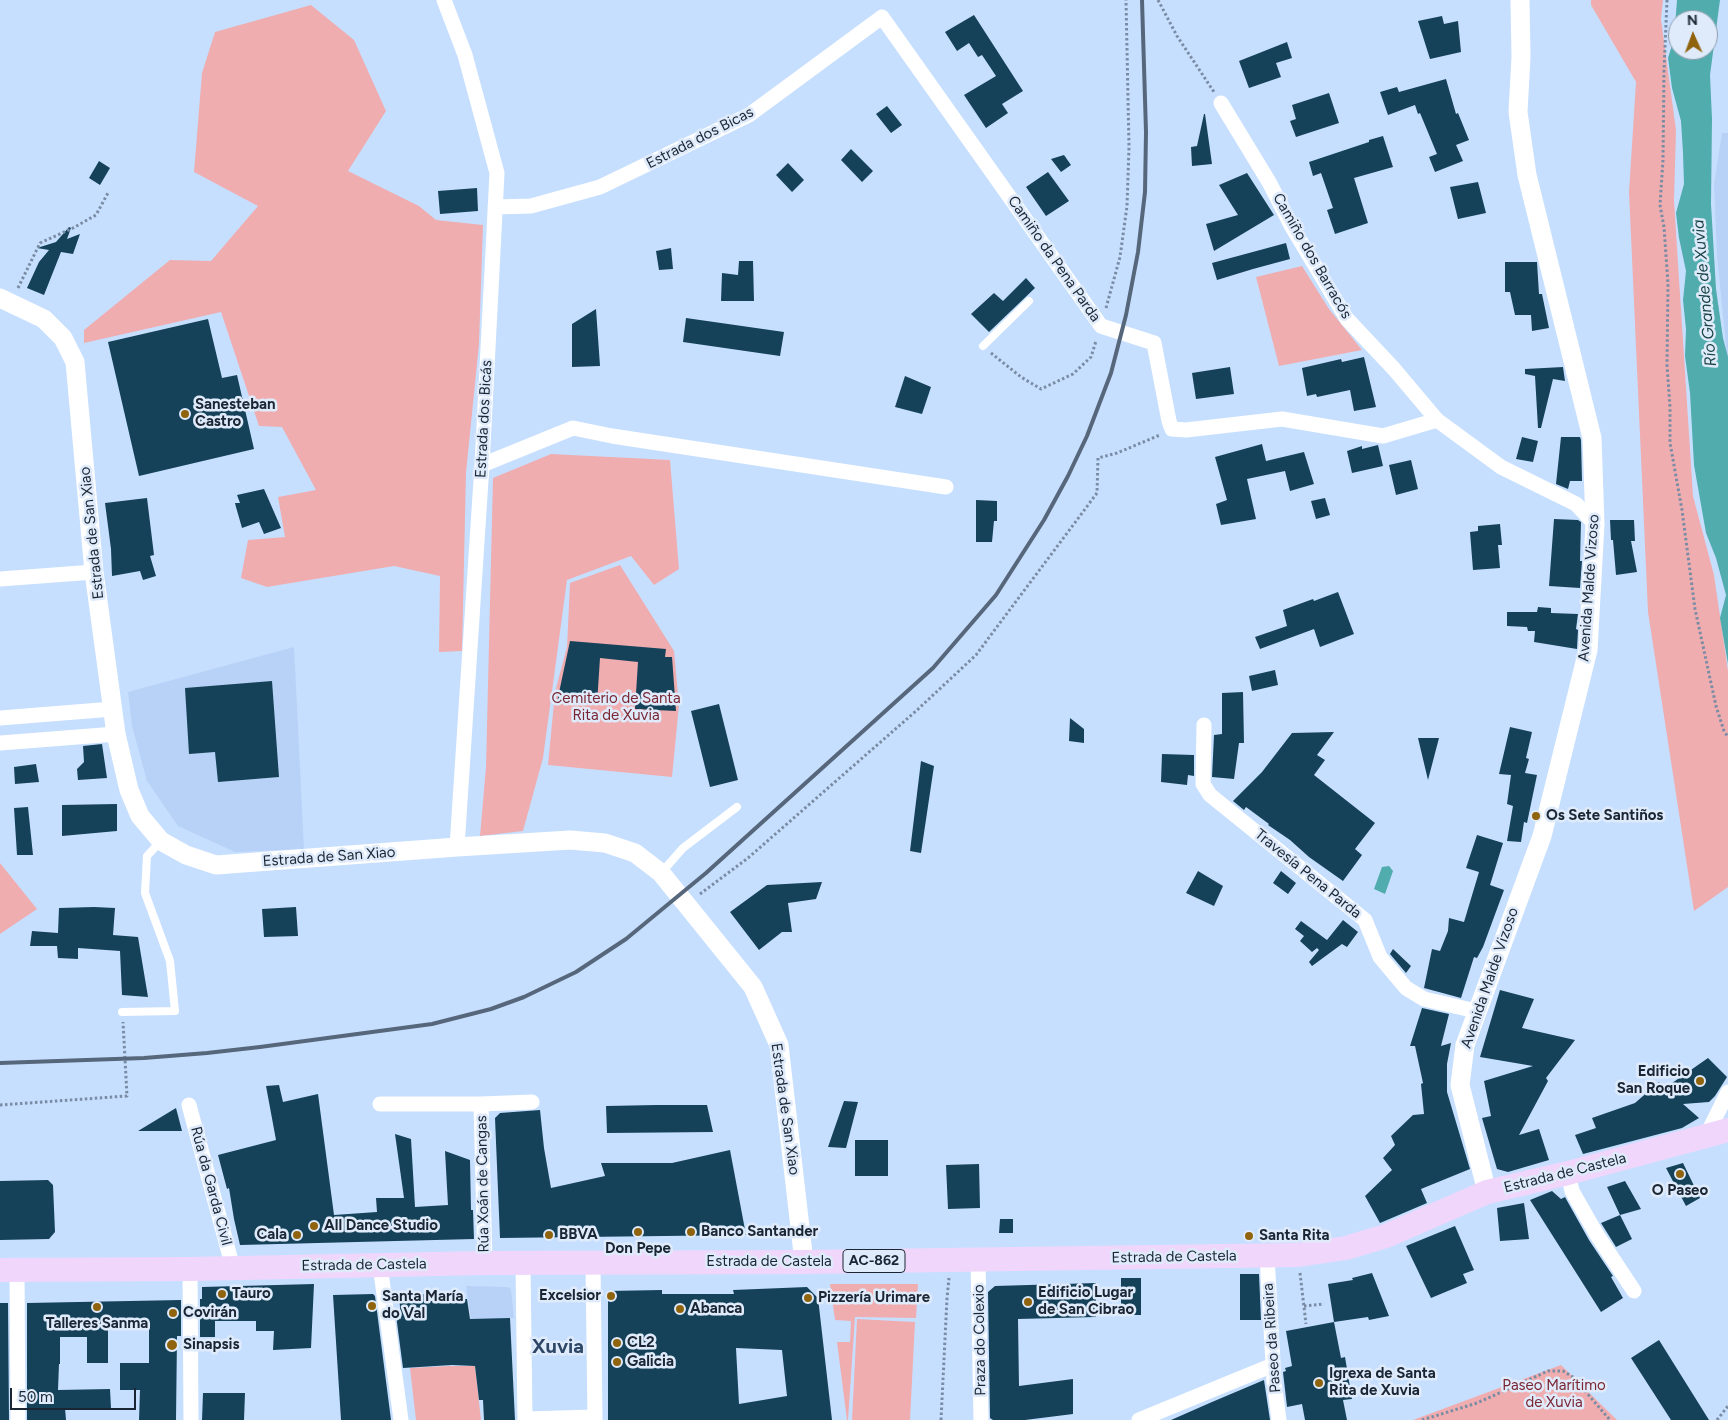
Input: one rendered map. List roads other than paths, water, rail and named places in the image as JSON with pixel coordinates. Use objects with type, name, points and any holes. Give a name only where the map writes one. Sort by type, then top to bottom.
[{"type":"main road","name":"Estrada de Castela","points":[[8,1270],[1298,1255],[1346,1248],[1386,1236],[1487,1192],[1568,1173],[1717,1133]]},
{"type":"street","name":"Estrada dos Bicás","points":[[444,0],[465,55],[497,173],[482,465],[457,847]]},
{"type":"street","name":"Avenida Malde Vizoso","points":[[1487,1192],[1460,1085],[1464,1045],[1542,836],[1588,650],[1595,524],[1592,438],[1527,175],[1518,112],[1521,56],[1520,0]]},
{"type":"street","name":"Estrada dos Bicas","points":[[495,207],[531,206],[600,187],[749,115],[882,17]]},
{"type":"street","name":"Camiño da Pena Parda","points":[[882,17],[1101,326],[1154,342],[1172,429],[1186,430],[1282,419],[1383,436],[1437,420]]},
{"type":"street","name":"Camiño dos Barracós","points":[[1221,103],[1269,182],[1292,228],[1347,319],[1394,368],[1437,420]]},
{"type":"street","name":"Estrada de San Xiao","points":[[6,300],[44,319],[63,338],[75,362],[94,572],[116,734],[129,790],[140,816],[161,841],[186,855],[216,865],[570,840],[605,843],[635,853],[661,873],[753,987],[779,1045],[804,1262]]},
{"type":"street","points":[[1437,420],[1501,468],[1576,504],[1595,524]]},
{"type":"street","points":[[482,465],[573,428],[612,436],[946,487]]},
{"type":"street","points":[[0,579],[94,572]]},
{"type":"street","points":[[0,718],[113,709]]},
{"type":"street","name":"Travesía Pena Parda","points":[[1204,725],[1203,784],[1210,795],[1365,920],[1380,957],[1406,988],[1424,999],[1476,1011]]},
{"type":"street","points":[[0,744],[116,734]]},
{"type":"street","points":[[1717,1133],[1728,1092]]},
{"type":"street","name":"Rúa Xoán de Cangas","points":[[380,1104],[532,1102]]},
{"type":"street","name":"Rúa Xoán de Cangas","points":[[481,1104],[485,1263]]},
{"type":"street","name":"Rúa da Garda Civil","points":[[189,1105],[233,1268]]},
{"type":"street","points":[[1568,1173],[1572,1191],[1597,1235],[1634,1291]]},
{"type":"street","name":"Paseo da Ribeira","points":[[1267,1256],[1273,1365],[1279,1420]]},
{"type":"street","name":"Praza do Colexio","points":[[978,1260],[981,1420]]},
{"type":"street","points":[[523,1264],[525,1420],[595,1419],[594,1264]]},
{"type":"street","points":[[380,1265],[401,1420]]},
{"type":"street","points":[[190,1269],[191,1420]]},
{"type":"street","points":[[8,1270],[18,1420]]},
{"type":"street","points":[[1139,1420],[1273,1365]]},
{"type":"lane","points":[[983,346],[1029,301]]},
{"type":"lane","points":[[661,873],[683,848],[737,807]]},
{"type":"lane","points":[[122,1012],[175,1011],[170,961],[145,894],[147,856],[161,841]]},
{"type":"water","points":[[1677,0],[1720,0],[1718,15],[1718,10],[1676,10]]},
{"type":"water","name":"Río Grande de Xuvia","points":[[1668,60],[1712,60],[1710,75],[1712,119],[1711,204],[1716,289],[1723,338],[1728,357],[1728,664],[1720,618],[1726,595],[1716,558],[1706,533],[1694,465],[1690,393],[1685,356],[1686,329],[1683,300],[1686,271],[1676,213],[1684,184],[1683,153],[1681,121],[1672,88]]},
{"type":"water","points":[[1389,866],[1393,871],[1385,894],[1374,889],[1382,867]]},
{"type":"railway","points":[[0,1063],[144,1058],[260,1047],[432,1024],[491,1009],[524,997],[576,972],[626,939],[706,873],[933,668],[996,595],[1044,520],[1087,436],[1111,373],[1126,315],[1138,252],[1145,192],[1146,132],[1142,0]]},
{"type":"place","name":"Sanesteban Castro","points":[[185,414]]},
{"type":"place","name":"Os Sete Santiños","points":[[1536,816]]},
{"type":"place","name":"Edificio San Roque","points":[[1700,1081]]},
{"type":"place","name":"O Paseo","points":[[1680,1174]]},
{"type":"place","name":"All Dance Studio","points":[[314,1226]]},
{"type":"place","name":"Don Pepe","points":[[638,1232]]},
{"type":"place","name":"Banco Santander","points":[[691,1232]]},
{"type":"place","name":"Cala","points":[[297,1235]]},
{"type":"place","name":"BBVA","points":[[549,1235]]},
{"type":"place","name":"Santa Rita","points":[[1249,1236]]},
{"type":"place","name":"Tauro","points":[[222,1294]]},
{"type":"place","name":"Excelsior","points":[[611,1296]]},
{"type":"place","name":"Pizzería Urimare","points":[[808,1298]]},
{"type":"place","name":"Edificio Lugar de San Cibrao","points":[[1028,1302]]},
{"type":"place","name":"Santa María do Val","points":[[372,1306]]},
{"type":"place","name":"Talleres Sanma","points":[[97,1307]]},
{"type":"place","name":"Abanca","points":[[680,1309]]},
{"type":"place","name":"Covirán","points":[[173,1313]]},
{"type":"place","name":"CL2","points":[[617,1343]]},
{"type":"place","name":"Sinapsis","points":[[172,1345]]},
{"type":"place","name":"Galicia","points":[[617,1362]]},
{"type":"place","name":"Igrexa de Santa Rita de Xuvia","points":[[1319,1383]]},
{"type":"district","name":"Xuvia","points":[[558,1347]]},
{"type":"park label","name":"Cemiterio de Santa Rita de Xuvia","points":[[616,708]]},
{"type":"park label","name":"Paseo Marítimo de Xuvia","points":[[1554,1394]]}]
